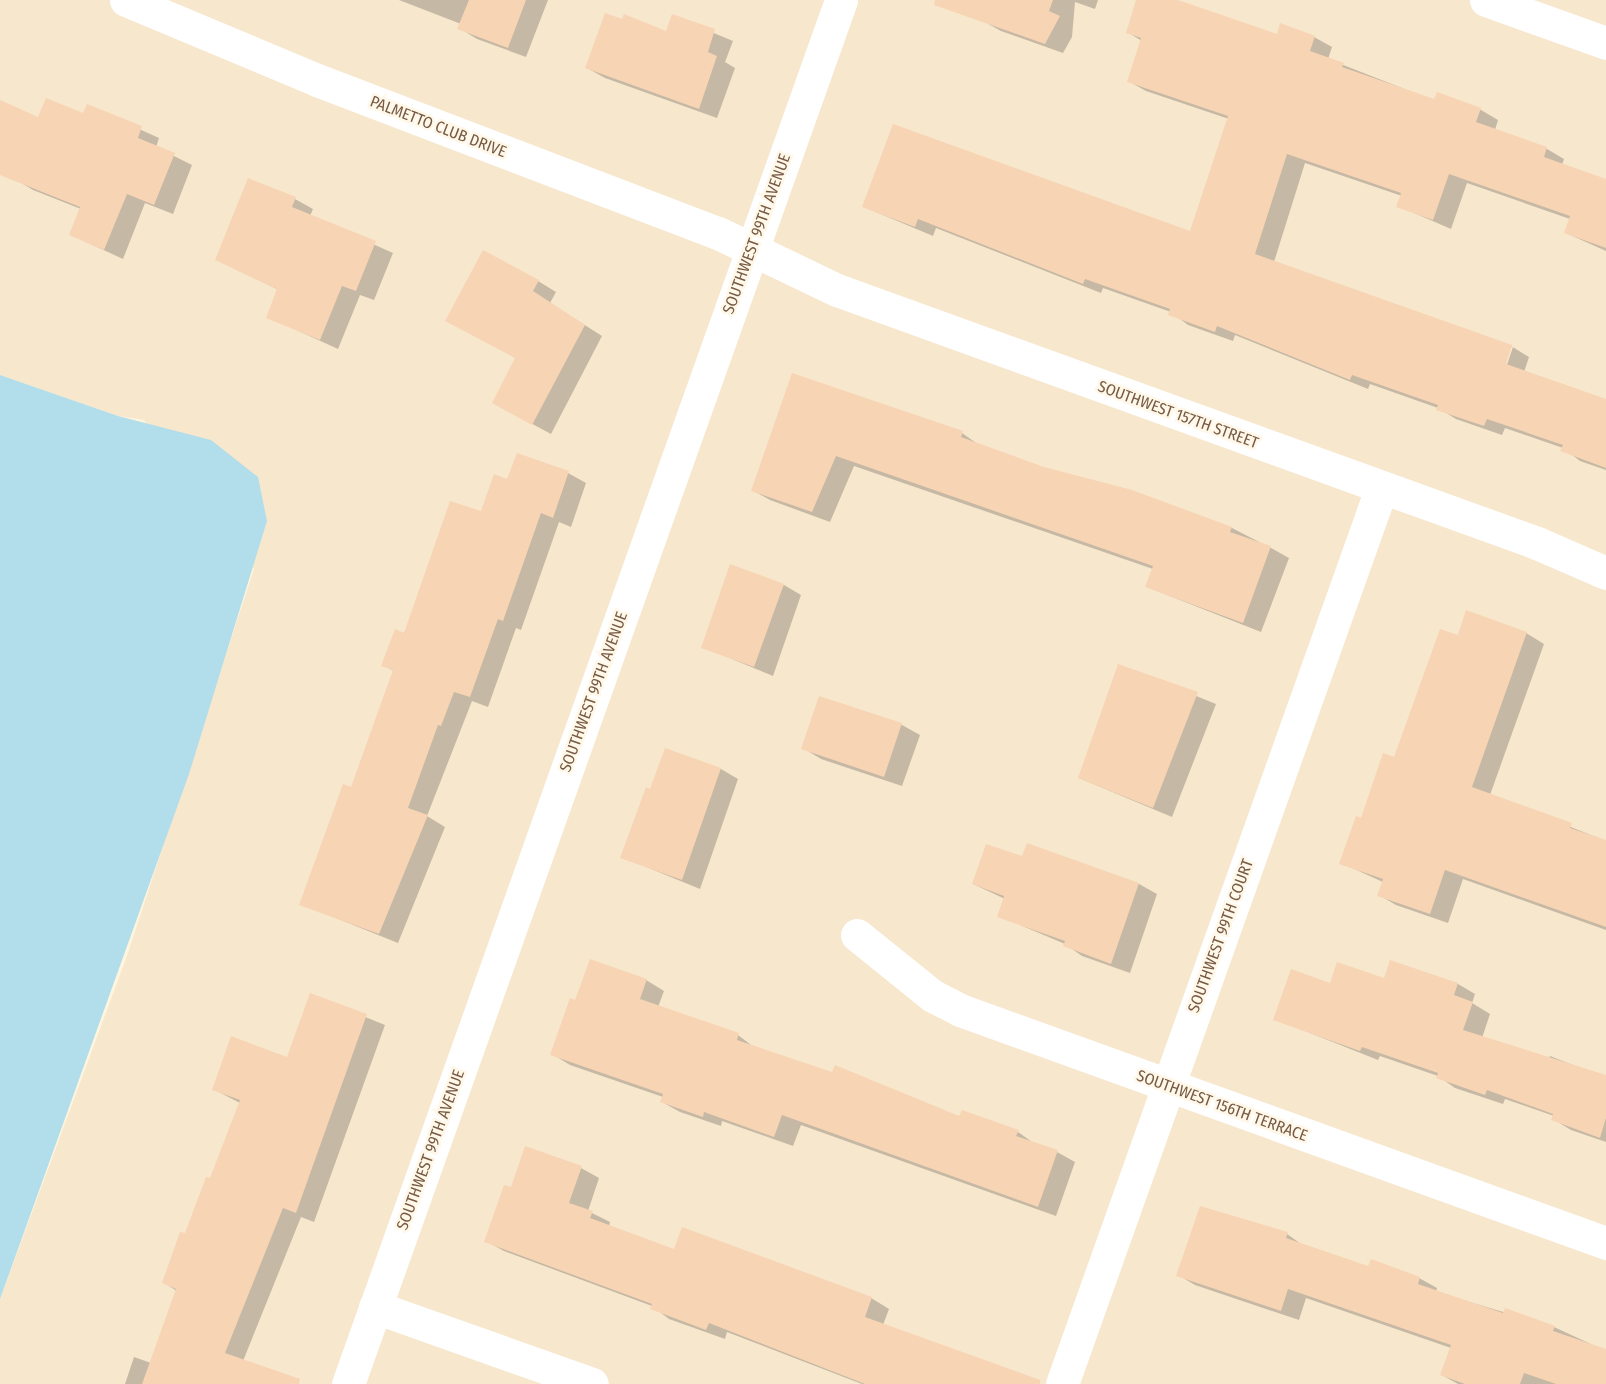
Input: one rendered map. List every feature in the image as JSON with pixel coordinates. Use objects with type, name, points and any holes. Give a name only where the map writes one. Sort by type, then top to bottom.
[{"type":"street","name":"PALMETTO CLUB DRIVE","points":[[126,0],[317,80],[699,225],[752,251]]},
{"type":"street","name":"SOUTHWEST 99TH AVENUE","points":[[348,1384],[841,0]]},
{"type":"street","points":[[1486,0],[1606,43]]},
{"type":"street","name":"SOUTHWEST 157TH STREET","points":[[752,251],[837,290],[1381,489],[1537,543],[1606,573]]},
{"type":"street","name":"SOUTHWEST 99TH COURT","points":[[1062,1384],[1381,489]]},
{"type":"street","name":"SOUTHWEST 156TH TERRACE","points":[[857,935],[933,996],[960,1010],[1167,1087],[1606,1243]]},
{"type":"street","points":[[375,1307],[592,1384]]},
{"type":"shaded area","points":[[0,0],[1606,0],[1606,1384],[0,1384],[0,1299],[127,956],[254,569],[144,420],[118,416],[0,375]]},
{"type":"water","points":[[0,375],[118,416],[211,440],[258,477],[267,521],[189,774],[0,1299]]},
{"type":"building","points":[[469,0],[526,0],[508,48],[457,29]]},
{"type":"building","points":[[935,0],[1053,0],[1049,11],[1060,16],[1045,44],[934,5]]},
{"type":"building","points":[[1136,0],[1178,0],[1277,34],[1280,23],[1315,36],[1310,51],[1344,63],[1342,67],[1434,99],[1437,92],[1481,108],[1476,122],[1547,147],[1544,157],[1606,179],[1606,248],[1564,233],[1570,216],[1449,174],[1433,220],[1396,207],[1401,193],[1287,154],[1255,254],[1512,345],[1506,364],[1606,399],[1606,468],[1560,451],[1563,445],[1487,419],[1484,426],[1436,410],[1438,405],[1352,375],[1350,380],[1217,326],[1215,332],[1168,315],[1170,309],[1085,279],[1083,284],[918,219],[915,227],[862,207],[893,124],[1190,231],[1228,116],[1127,82],[1141,38],[1126,33]]},
{"type":"building","points":[[605,13],[622,19],[624,14],[666,31],[672,14],[715,29],[708,52],[717,56],[699,109],[585,68]]},
{"type":"building","points":[[46,98],[83,113],[87,104],[142,126],[138,138],[175,153],[154,205],[127,194],[104,250],[69,235],[80,207],[0,175],[0,100],[38,117]]},
{"type":"building","points":[[248,178],[296,197],[292,207],[376,241],[356,291],[342,286],[320,340],[266,318],[277,289],[215,260]]},
{"type":"building","points":[[483,250],[539,280],[533,291],[585,325],[532,425],[492,403],[515,358],[445,321]]},
{"type":"building","points":[[792,373],[963,431],[961,437],[1044,467],[1132,490],[1232,527],[1230,532],[1271,546],[1243,623],[1145,587],[1153,566],[836,456],[812,512],[751,491]]},
{"type":"building","points":[[517,453],[569,471],[553,518],[541,513],[503,621],[498,619],[470,697],[454,692],[441,726],[438,725],[408,808],[428,815],[379,934],[299,905],[343,784],[351,787],[393,670],[381,666],[395,629],[404,633],[450,501],[481,511],[494,474],[507,479]]},
{"type":"building","points":[[730,564],[784,584],[754,667],[701,648]]},
{"type":"building","points":[[1466,610],[1527,632],[1472,787],[1572,823],[1570,828],[1606,840],[1606,927],[1445,870],[1430,914],[1377,896],[1383,879],[1339,864],[1356,816],[1361,818],[1383,753],[1394,757],[1440,629],[1458,635]]},
{"type":"building","points":[[1118,664],[1198,692],[1153,808],[1078,778]]},
{"type":"building","points":[[819,696],[902,723],[884,777],[801,749]]},
{"type":"building","points":[[665,748],[721,768],[682,880],[620,858],[646,787],[650,789]]},
{"type":"building","points":[[1027,843],[1139,883],[1111,964],[1063,946],[1065,941],[997,917],[1004,896],[972,884],[986,844],[1022,856]]},
{"type":"building","points":[[590,959],[647,979],[640,999],[739,1033],[737,1040],[832,1072],[835,1065],[959,1116],[962,1110],[1019,1130],[1016,1136],[1058,1150],[1038,1207],[782,1115],[774,1137],[704,1112],[703,1117],[660,1102],[663,1094],[550,1055],[570,998],[575,1000]]},
{"type":"building","points":[[1390,960],[1458,983],[1454,995],[1473,1002],[1463,1030],[1606,1075],[1606,1118],[1600,1138],[1551,1120],[1553,1114],[1487,1090],[1485,1095],[1436,1078],[1438,1073],[1362,1047],[1360,1051],[1273,1020],[1291,969],[1330,983],[1337,962],[1384,978]]},
{"type":"building","points":[[310,993],[367,1014],[296,1213],[283,1208],[225,1353],[300,1379],[299,1384],[142,1384],[176,1289],[162,1283],[180,1232],[185,1233],[206,1177],[210,1178],[240,1100],[212,1090],[231,1036],[287,1057]]},
{"type":"building","points":[[525,1146],[582,1166],[569,1203],[593,1211],[590,1218],[674,1249],[682,1227],[872,1297],[865,1317],[1040,1380],[1040,1384],[865,1384],[709,1323],[706,1330],[650,1309],[652,1304],[484,1242],[504,1185],[511,1187]]},
{"type":"building","points":[[1200,1206],[1288,1232],[1286,1238],[1368,1266],[1371,1259],[1420,1277],[1418,1284],[1503,1313],[1505,1308],[1555,1326],[1553,1331],[1606,1349],[1606,1384],[1556,1384],[1524,1373],[1520,1384],[1465,1384],[1440,1375],[1451,1345],[1288,1289],[1281,1311],[1176,1276]]}]
